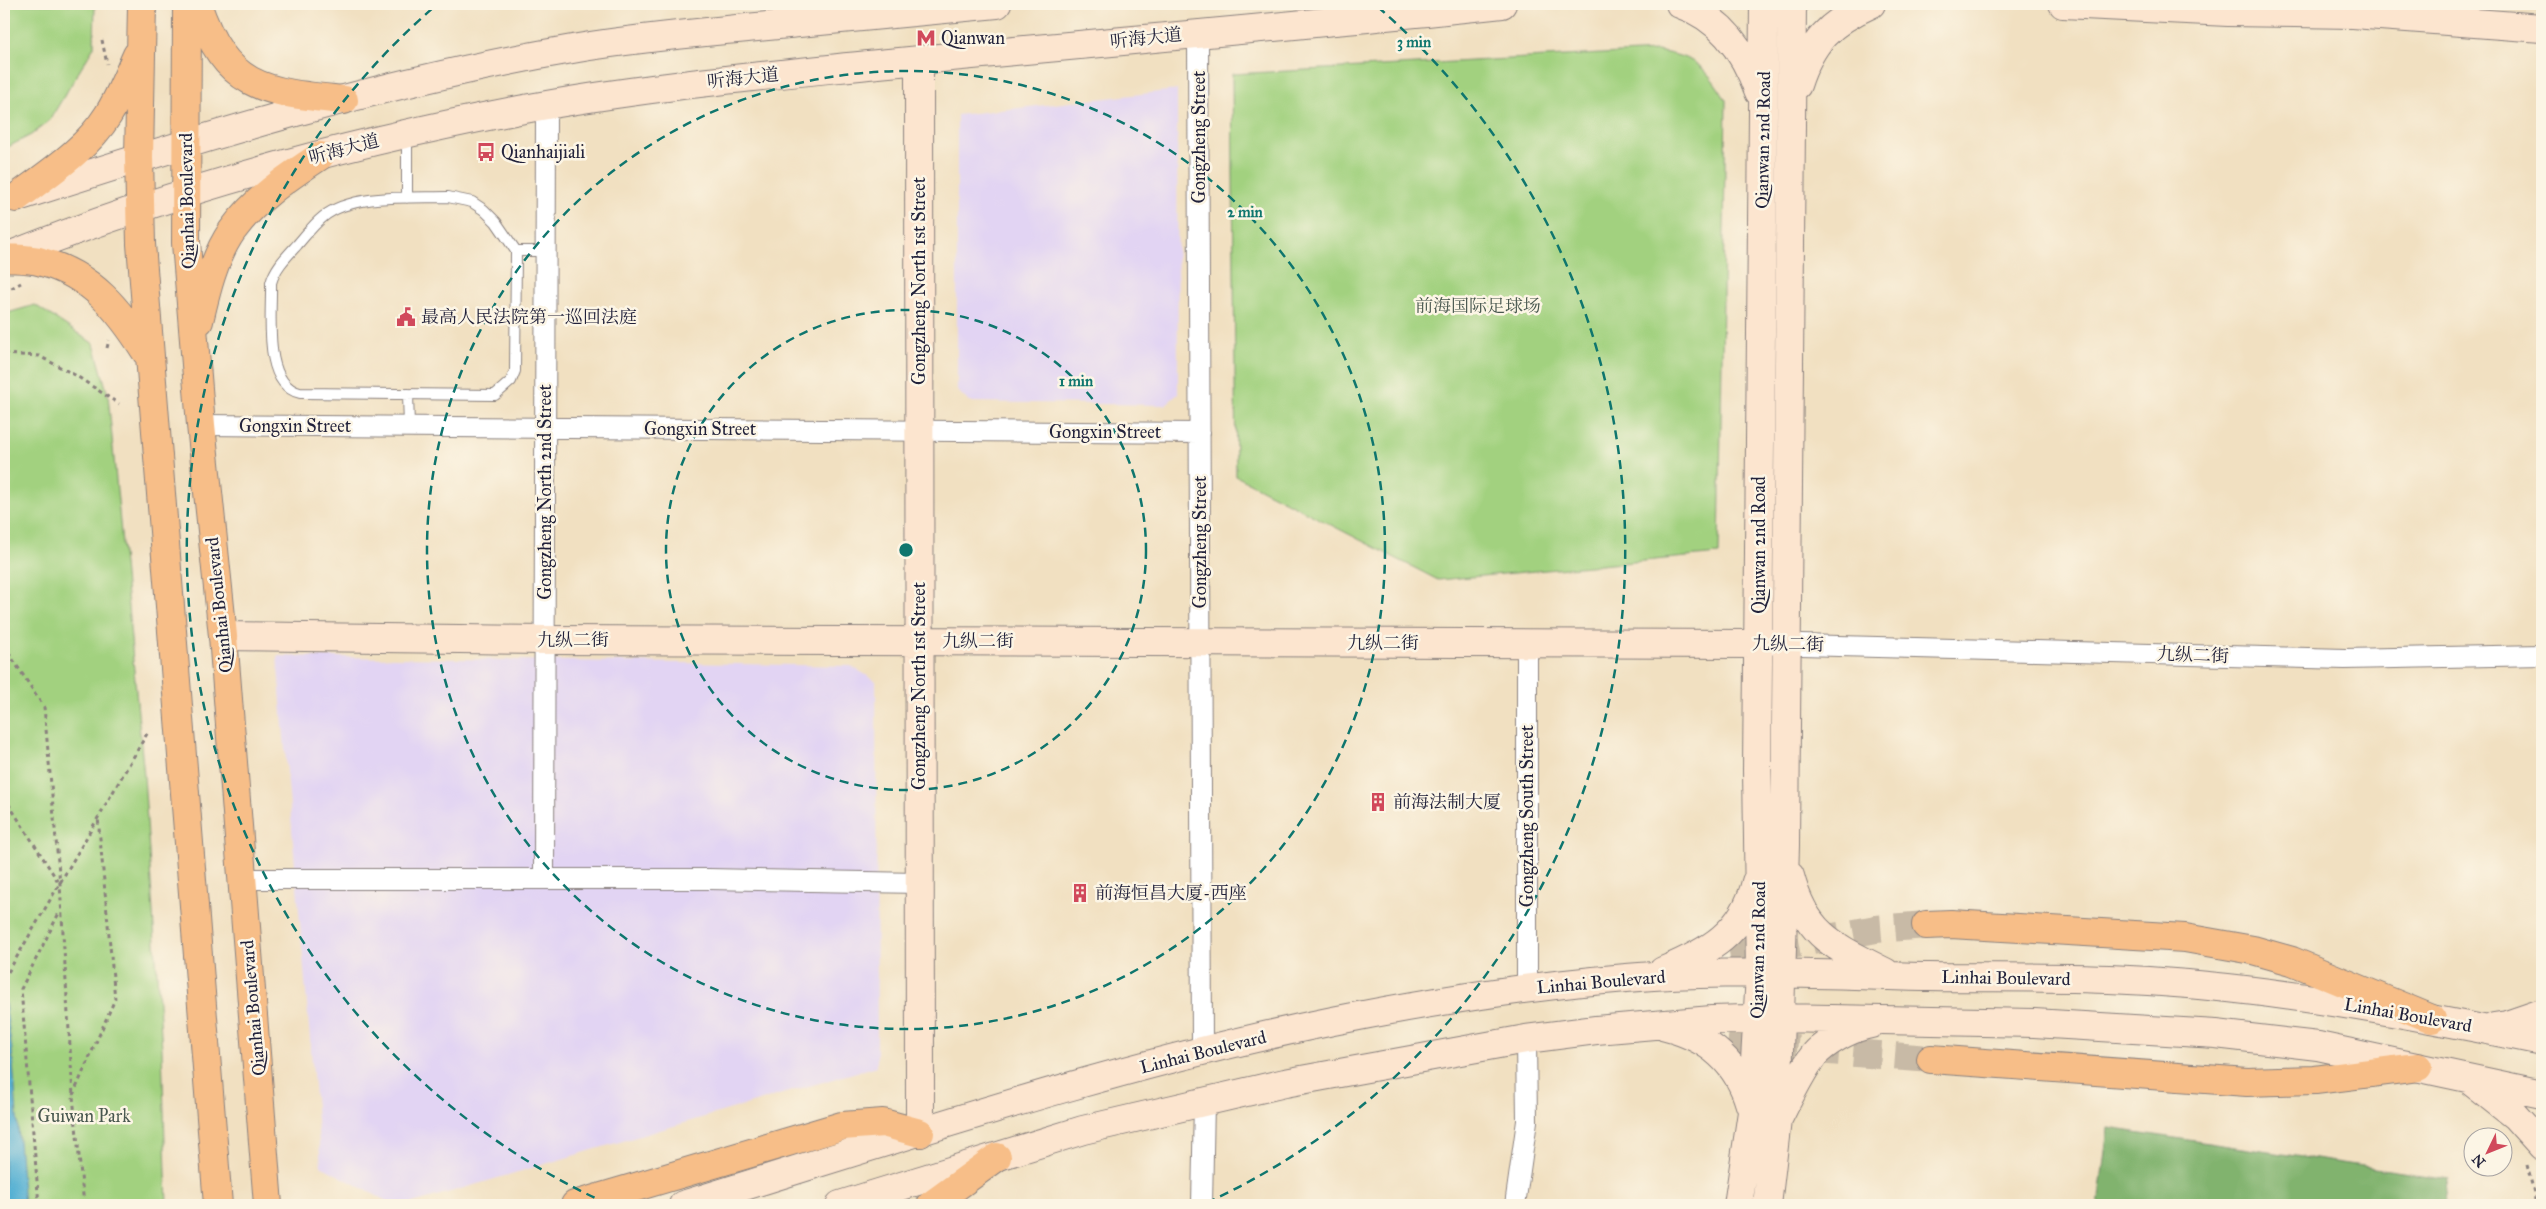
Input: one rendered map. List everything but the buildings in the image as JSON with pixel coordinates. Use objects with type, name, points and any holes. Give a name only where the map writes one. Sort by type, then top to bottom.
[{"type":"main road","points":[[142,4],[139,157],[148,356],[217,1203]]},
{"type":"main road","name":"Qianhai Boulevard","points":[[187,4],[186,243],[201,425],[223,636],[270,1200]]},
{"type":"main road","points":[[197,4],[202,19],[216,44],[229,63],[243,76],[271,91],[344,100]]},
{"type":"main road","points":[[10,200],[139,157],[344,100],[452,73],[578,48],[656,38],[997,4]]},
{"type":"main road","name":"听海大道","points":[[4,258],[140,208],[260,171],[407,133],[546,106],[696,83],[1198,33],[1315,24],[1502,4]]},
{"type":"main road","points":[[1680,4],[1709,18],[1726,32],[1740,50],[1759,91],[1763,113]]},
{"type":"main road","name":"Qianwan 2nd Road","points":[[1764,4],[1757,770],[1760,866],[1771,974]]},
{"type":"main road","name":"Qianwan 2nd Road","points":[[1738,1205],[1768,1018],[1785,845],[1792,4]]},
{"type":"main road","points":[[1791,116],[1797,85],[1812,49],[1825,33],[1838,22],[1871,4]]},
{"type":"main road","points":[[2064,4],[2228,12],[2353,14],[2542,28]]},
{"type":"main road","points":[[10,200],[70,157],[91,138],[108,115],[121,91],[142,42]]},
{"type":"main road","name":"Gongzheng North 1st Street","points":[[919,60],[920,1133]]},
{"type":"main road","points":[[194,345],[216,262],[232,231],[271,192],[320,156]]},
{"type":"main road","points":[[4,258],[40,261],[65,270],[89,283],[117,310],[148,356]]},
{"type":"main road","name":"九纵二街","points":[[223,636],[545,640],[1758,644]]},
{"type":"main road","points":[[1785,845],[1796,899],[1817,932],[1843,952],[1893,976]]},
{"type":"main road","points":[[1652,976],[1705,952],[1730,932],[1754,892],[1760,866]]},
{"type":"main road","points":[[1926,925],[1951,924],[2185,938],[2244,948],[2292,961],[2432,1019]]},
{"type":"main road","name":"Linhai Boulevard","points":[[683,1205],[1076,1085],[1202,1051],[1336,1020],[1527,988],[1652,976],[1771,974],[2129,980],[2282,994],[2432,1019],[2542,1041]]},
{"type":"main road","points":[[2478,1028],[2507,1025],[2542,1013]]},
{"type":"main road","points":[[840,1205],[1084,1130],[1204,1101],[1376,1065],[1526,1039],[1596,1030],[1712,1020],[1768,1018],[2034,1023],[2216,1034],[2318,1046],[2542,1094]]},
{"type":"main road","name":"Qianwan 2nd Road","points":[[1767,1205],[1777,1120],[1768,1018]]},
{"type":"main road","points":[[1777,1120],[1799,1079],[1818,1050],[1858,1026],[1882,1021]]},
{"type":"main road","points":[[1658,1025],[1694,1035],[1712,1046],[1726,1058],[1745,1087],[1752,1112]]},
{"type":"main road","points":[[1931,1059],[2247,1082],[2315,1080],[2418,1067]]},
{"type":"main road","points":[[2462,1076],[2515,1116],[2534,1153]]},
{"type":"main road","points":[[575,1205],[842,1126],[883,1122],[920,1133]]},
{"type":"main road","points":[[931,1205],[997,1157]]},
{"type":"street","name":"Gongzheng Street","points":[[1198,33],[1202,1051]]},
{"type":"street","name":"Gongzheng North 2nd Street","points":[[544,879],[546,106]]},
{"type":"street","name":"Gongxin Street","points":[[201,425],[1200,433]]},
{"type":"street","name":"Gongzheng South Street","points":[[1527,643],[1527,988]]},
{"type":"street","name":"九纵二街","points":[[1758,644],[2345,659],[2542,655]]},
{"type":"street","points":[[242,879],[710,879],[919,883]]},
{"type":"street","points":[[1515,1205],[1527,1121],[1526,1039]]},
{"type":"street","points":[[1202,1205],[1204,1101]]},
{"type":"lane","points":[[407,133],[407,198]]},
{"type":"lane","points":[[448,197],[472,202],[496,222],[516,251],[515,371],[511,381],[495,395],[300,393],[291,390],[277,374],[273,357],[271,283],[274,272],[324,215],[374,198],[448,197]]},
{"type":"lane","points":[[516,251],[546,251]]},
{"type":"lane","points":[[408,394],[409,426]]},
{"type":"path","points":[[4,354],[39,356],[75,375],[119,404]]},
{"type":"path","points":[[4,646],[44,707],[60,884],[60,911],[73,1096],[84,1205]]},
{"type":"path","points":[[4,980],[148,732]]},
{"type":"path","points":[[4,797],[60,884]]},
{"type":"path","points":[[73,1096],[115,999],[98,817]]},
{"type":"path","points":[[39,1205],[21,989],[60,911]]},
{"type":"path","points":[[2534,1153],[2531,1173],[2534,1205]]},
{"type":"shaded area","points":[[1177,90],[1178,394],[1165,405],[969,402],[957,390],[957,115]]},
{"type":"shaded area","points":[[277,656],[851,666],[876,681],[877,1066],[406,1205],[394,1205],[321,1166]]},
{"type":"green space","points":[[4,4],[95,4],[94,47],[49,121],[31,135],[4,149]]},
{"type":"green space","name":"前海国际足球场","points":[[1657,51],[1691,60],[1712,79],[1726,100],[1719,554],[1438,580],[1236,476],[1232,74]]},
{"type":"green space","name":"Guiwan Park","points":[[35,305],[94,344],[108,395],[144,776],[162,1049],[167,1205],[4,1205],[4,314]]},
{"type":"green space","points":[[2108,1128],[2449,1179],[2444,1205],[2098,1205]]},
{"type":"water","points":[[4,996],[12,1050],[24,1205],[4,1205]]},
{"type":"tunnel","points":[[1688,961],[1769,949],[1876,929],[1926,925]]},
{"type":"tunnel","points":[[1686,1036],[1803,1049],[1931,1059]]},
{"type":"place","name":"Qianwan","points":[[926,38]]},
{"type":"place","name":"Qianhaijiali","points":[[486,152]]},
{"type":"place","name":"最高人民法院第一巡回法庭","points":[[406,317]]},
{"type":"place","name":"前海法制大厦","points":[[1378,802]]},
{"type":"place","name":"前海恒昌大厦-西座","points":[[1080,893]]}]
